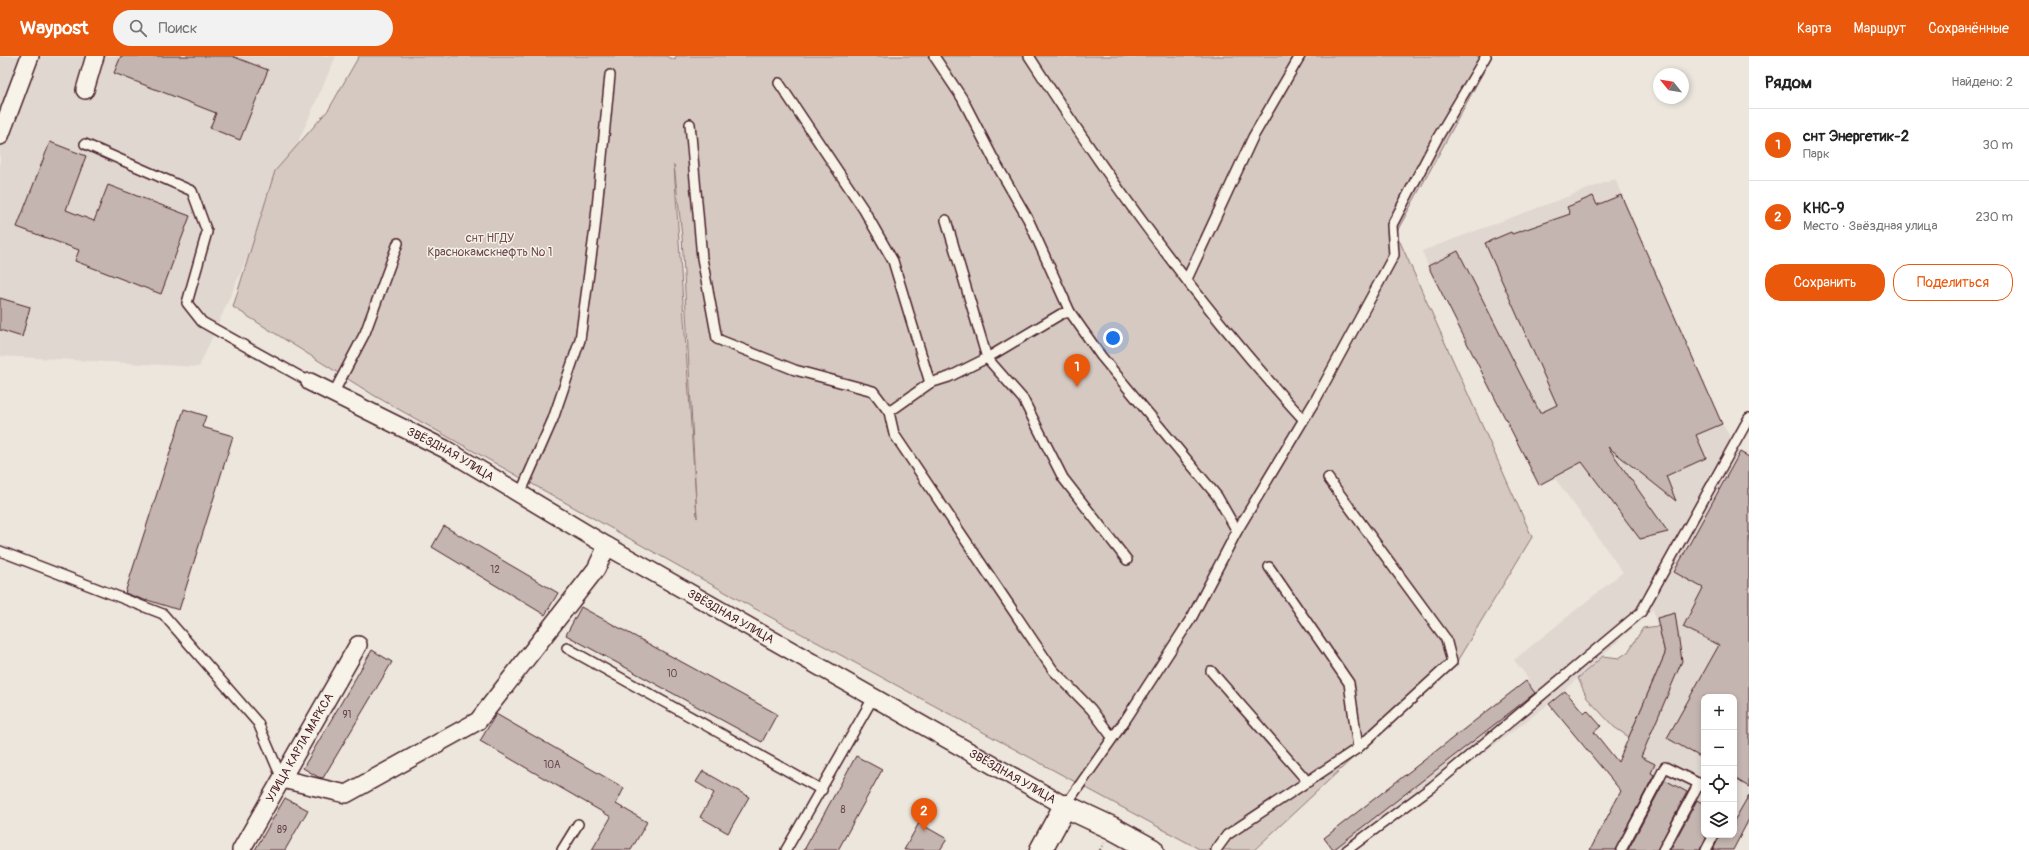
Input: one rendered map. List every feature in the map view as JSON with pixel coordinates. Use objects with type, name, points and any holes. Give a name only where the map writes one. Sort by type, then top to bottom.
[{"type":"street","points":[[0,136],[30,56]]},
{"type":"street","points":[[85,90],[95,56]]},
{"type":"street","name":"ЗВЁЗДНАЯ УЛИЦА","points":[[310,382],[445,449],[607,546],[873,698],[1065,806],[1112,828],[1152,850]]},
{"type":"street","points":[[282,779],[346,794],[478,721],[596,569],[607,546]]},
{"type":"street","name":"УЛИЦА КАРЛА МАРКСА","points":[[241,850],[358,644]]},
{"type":"street","points":[[1041,850],[1065,806]]},
{"type":"lane","points":[[934,56],[962,98],[994,160],[1028,219],[1070,312],[1101,356],[1217,496],[1237,531]]},
{"type":"lane","points":[[1029,56],[1103,168],[1187,279],[1271,383],[1303,419]]},
{"type":"lane","points":[[1187,279],[1253,137],[1300,56]]},
{"type":"lane","points":[[1065,806],[1126,719],[1192,617],[1237,531],[1316,399],[1394,255],[1392,225],[1438,137],[1486,56]]},
{"type":"lane","points":[[520,494],[553,419],[580,340],[595,228],[610,75]]},
{"type":"lane","points":[[779,83],[864,210],[893,261],[930,383]]},
{"type":"lane","points":[[690,124],[702,258],[717,339],[794,370],[873,391],[889,412],[894,434],[1053,670],[1091,709],[1112,737]]},
{"type":"lane","points":[[84,144],[192,190],[207,232],[187,303],[202,322],[310,382]]},
{"type":"lane","points":[[946,220],[987,358],[1023,399],[1063,478],[1127,560]]},
{"type":"lane","points":[[333,394],[365,333],[398,243]]},
{"type":"lane","points":[[889,412],[930,383],[949,377],[987,358],[1061,314],[1070,312]]},
{"type":"lane","points":[[1347,850],[1433,786],[1641,612],[1749,418]]},
{"type":"lane","points":[[1216,850],[1227,835],[1358,748],[1452,662],[1446,639],[1328,478]]},
{"type":"lane","points":[[0,551],[163,614],[258,723],[282,779]]},
{"type":"lane","points":[[1269,567],[1349,683],[1358,748]]},
{"type":"lane","points":[[567,648],[822,790]]},
{"type":"lane","points":[[1211,671],[1308,782]]},
{"type":"lane","points":[[786,850],[822,790],[873,698]]},
{"type":"lane","points":[[1620,850],[1665,767],[1701,784]]},
{"type":"lane","points":[[1663,850],[1701,786]]},
{"type":"lane","points":[[562,850],[578,824]]},
{"type":"lane","points":[[1706,850],[1712,838]]},
{"type":"shaded area","points":[[0,56],[336,56],[199,367],[0,356]]},
{"type":"shaded area","points":[[1615,179],[1722,424],[1740,452],[1749,457],[1749,824],[1744,828],[1733,850],[1590,850],[1647,743],[1629,737],[1665,654],[1653,609],[1549,704],[1355,850],[1333,850],[1324,838],[1529,679],[1514,660],[1623,572],[1554,477],[1539,485],[1428,266],[1422,251]]},
{"type":"green space","name":"снт НГДУ Краснокамскнефть № 1","points":[[359,56],[666,56],[675,60],[676,56],[1492,56],[1396,233],[1532,537],[1457,661],[1254,850],[1201,850],[750,606],[375,396],[233,307],[275,171],[329,109]],"holes":[[[674,165],[682,236],[697,513]]]},
{"type":"green space","points":[[1659,626],[1665,654],[1629,737],[1614,727],[1587,698],[1578,678],[1603,656],[1619,658],[1628,652],[1643,628]]},
{"type":"building","points":[[121,56],[232,56],[268,70],[240,140],[210,128],[216,113],[114,73]]},
{"type":"building","points":[[50,142],[86,156],[66,210],[94,221],[108,185],[190,216],[161,294],[75,261],[79,250],[17,227]]},
{"type":"building","points":[[1621,195],[1722,424],[1696,435],[1706,458],[1666,476],[1676,501],[1608,447],[1668,532],[1640,539],[1582,462],[1539,485],[1428,266],[1458,251],[1540,413],[1557,405],[1485,243],[1511,232],[1512,234],[1570,214],[1567,207],[1593,196],[1597,205]]},
{"type":"building","points":[[0,298],[30,307],[22,337],[0,330]]},
{"type":"building","points":[[184,409],[206,416],[202,427],[233,436],[179,610],[125,593]]},
{"type":"building","points":[[1740,452],[1749,457],[1749,787],[1737,780],[1737,694],[1701,694],[1701,757],[1667,738],[1719,645],[1683,627],[1703,588],[1674,572]]},
{"type":"building","points":[[444,526],[558,593],[545,615],[432,547]]},
{"type":"building","points":[[581,607],[777,714],[762,742],[566,635]]},
{"type":"building","points":[[1675,613],[1682,661],[1641,757],[1655,764],[1651,773],[1654,775],[1615,850],[1590,850],[1621,791],[1549,704],[1565,691],[1584,713],[1587,710],[1601,726],[1594,732],[1618,762],[1665,654],[1657,618]]},
{"type":"building","points":[[372,650],[392,662],[323,778],[318,777],[303,768]]},
{"type":"building","points":[[1526,681],[1535,693],[1333,850],[1324,838]]},
{"type":"building","points":[[496,714],[624,788],[616,804],[647,822],[631,850],[592,850],[611,817],[480,741]]},
{"type":"building","points":[[856,756],[882,770],[838,850],[804,850]]},
{"type":"building","points":[[703,771],[749,797],[728,833],[700,817],[714,793],[696,782]]},
{"type":"building","points":[[1665,780],[1687,792],[1657,850],[1628,850]]},
{"type":"building","points":[[1749,795],[1749,819],[1733,850],[1713,850],[1719,838],[1737,838],[1737,816]]},
{"type":"building","points":[[285,798],[308,810],[285,850],[255,850]]},
{"type":"building","points":[[1697,800],[1701,802],[1701,838],[1706,838],[1700,850],[1670,850]]},
{"type":"building","points":[[919,823],[947,839],[940,850],[904,850]]},
{"type":"place","name":"снт Энергетик-2","points":[[1077,387]]},
{"type":"place","name":"КНС-9","points":[[924,831]]}]
